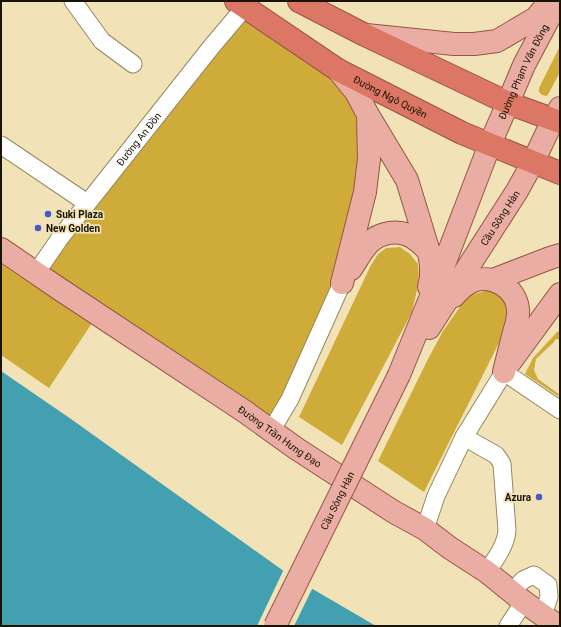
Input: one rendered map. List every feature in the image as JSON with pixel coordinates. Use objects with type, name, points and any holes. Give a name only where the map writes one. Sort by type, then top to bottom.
[{"type":"highway","points":[[299,1],[365,35],[508,103],[558,117]]},
{"type":"highway","name":"Đường Ngô Quyền","points":[[238,3],[338,70],[462,133],[560,173]]},
{"type":"main road","points":[[365,35],[454,44],[474,44],[497,41],[536,18],[550,1]]},
{"type":"main road","name":"Đường Phạm Văn Đồng","points":[[490,144],[524,65],[558,1]]},
{"type":"main road","points":[[338,70],[356,92],[407,180],[429,252],[431,265],[432,313]]},
{"type":"main road","points":[[342,283],[365,192],[369,159],[368,115]]},
{"type":"main road","points":[[533,162],[558,117]]},
{"type":"main road","name":"Cầu Sông Hàn","points":[[432,313],[490,144]]},
{"type":"main road","name":"Cầu Sông Hàn","points":[[275,626],[399,375],[432,313],[517,191],[533,162]]},
{"type":"main road","points":[[342,283],[368,244],[377,236],[388,233],[400,233],[411,236],[429,252]]},
{"type":"main road","name":"Đường Trần Hưng Đạo","points":[[1,249],[244,411],[297,450],[388,508],[425,529],[450,548],[487,572],[518,597],[554,620]]},
{"type":"main road","points":[[493,280],[560,255]]},
{"type":"main road","points":[[432,313],[463,286],[472,281],[483,279],[493,280],[503,285],[510,291],[516,300],[518,310],[518,319],[504,372]]},
{"type":"main road","points":[[504,372],[560,294]]},
{"type":"street","points":[[73,1],[102,41],[133,64]]},
{"type":"street","name":"Đường An Đồn","points":[[36,273],[60,238],[212,46],[238,3]]},
{"type":"street","points":[[1,145],[87,204]]},
{"type":"street","points":[[271,431],[290,399],[342,283]]},
{"type":"street","points":[[425,529],[436,496],[464,438],[504,372],[560,410]]},
{"type":"street","points":[[464,438],[496,456],[500,459],[502,464],[507,530],[506,538],[503,546],[487,572]]},
{"type":"street","points":[[508,626],[518,597]]},
{"type":"shaded area","points":[[245,7],[335,68],[368,115],[342,283],[271,431],[36,273]]},
{"type":"shaded area","points":[[560,46],[560,72],[547,96],[542,95],[539,92],[539,88]]},
{"type":"shaded area","points":[[400,247],[410,254],[418,264],[419,281],[412,312],[342,445],[299,417],[371,265],[378,254],[386,248]]},
{"type":"shaded area","points":[[1,262],[92,323],[49,388],[1,355]]},
{"type":"shaded area","points":[[485,291],[494,291],[500,293],[504,297],[507,307],[506,329],[424,492],[378,461],[443,331],[466,298]]},
{"type":"shaded area","points":[[560,331],[560,340],[556,339],[536,359],[534,370],[538,379],[560,395],[558,396],[525,374],[533,358],[557,332]]},
{"type":"water","points":[[1,371],[71,419],[292,577],[376,626],[1,626]]},
{"type":"pier","points":[[284,569],[313,587],[294,626],[257,626]]},
{"type":"place","name":"Suki Plaza","points":[[48,214]]},
{"type":"place","name":"New Golden","points":[[38,228]]},
{"type":"place","name":"Azura","points":[[539,497]]}]
